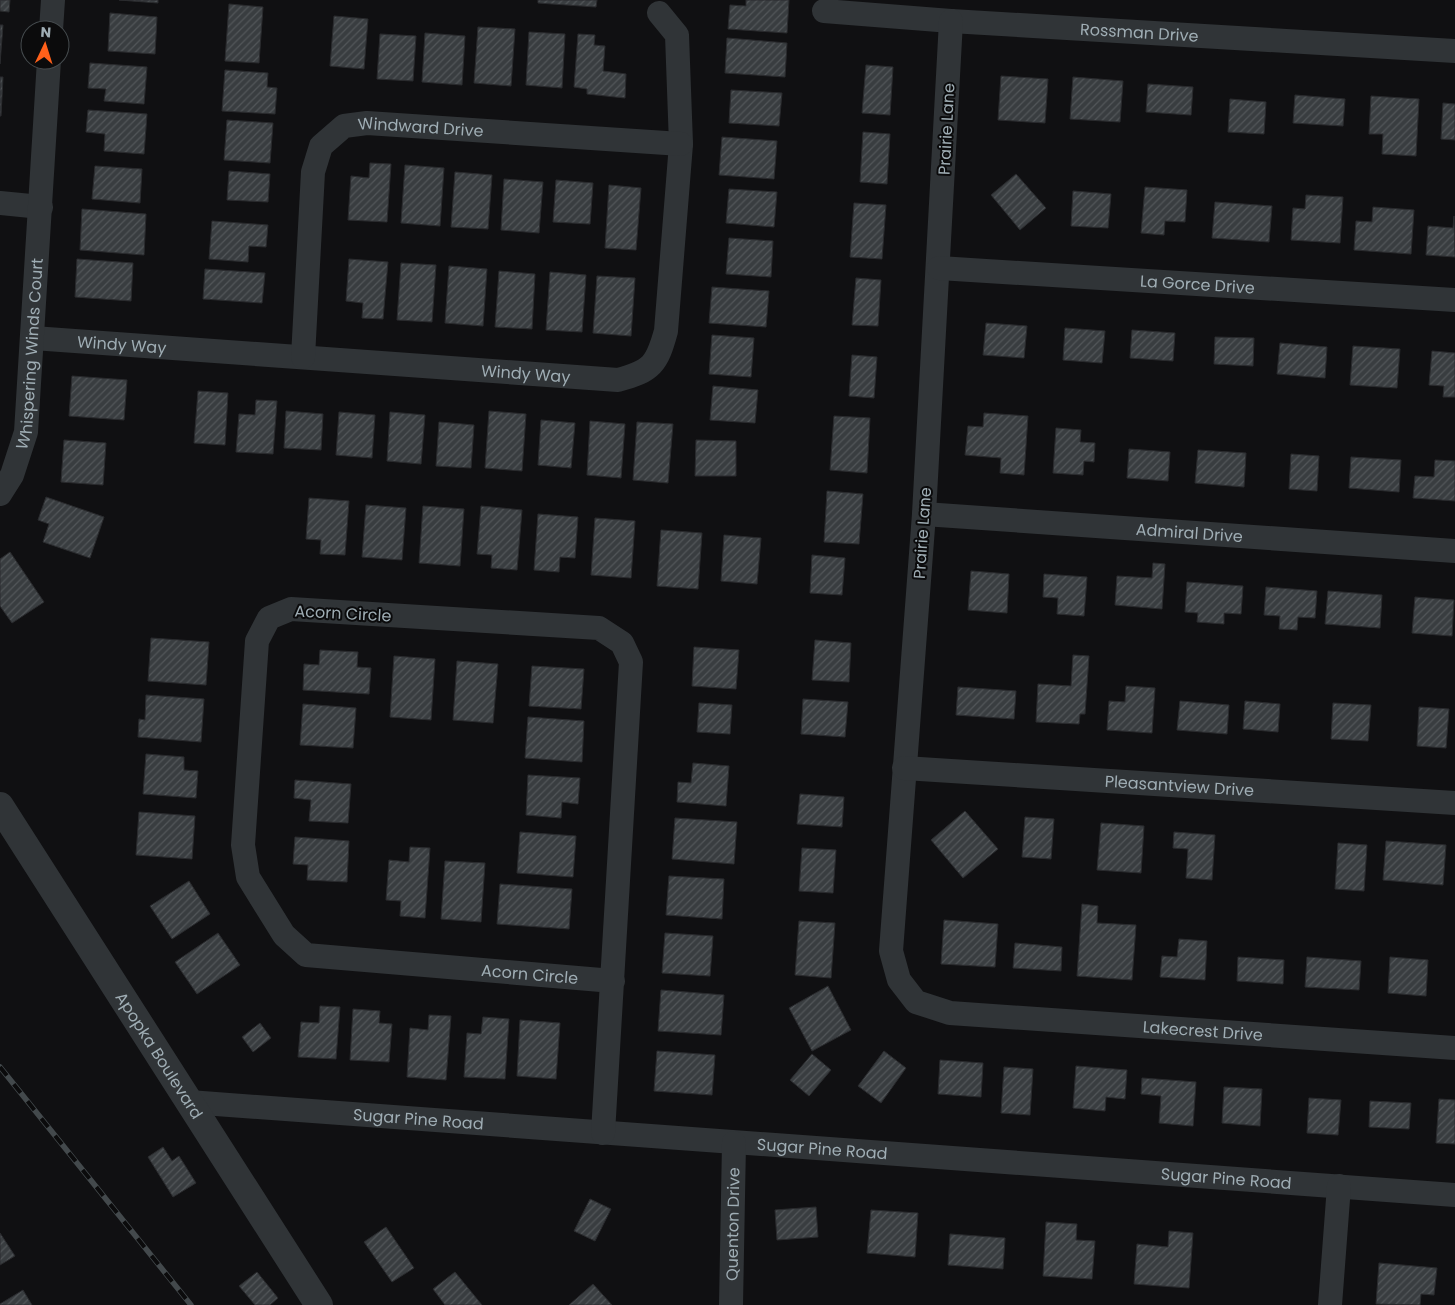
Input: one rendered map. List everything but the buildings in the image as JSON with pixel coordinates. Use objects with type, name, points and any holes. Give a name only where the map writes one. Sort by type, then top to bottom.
[{"type":"street","points":[[51,20],[52,0]]},
{"type":"street","name":"Rossman Drive","points":[[824,11],[952,21],[1455,51]]},
{"type":"street","name":"Windy Way","points":[[33,338],[618,380],[640,374],[659,357],[666,331],[681,144],[678,35],[659,13]]},
{"type":"street","name":"Prairie Lane","points":[[950,1013],[916,1002],[899,980],[891,951],[924,514],[952,21]]},
{"type":"street","name":"Whispering Winds Court","points":[[0,494],[12,475],[26,432],[48,70]]},
{"type":"street","name":"Windward Drive","points":[[303,357],[313,172],[320,146],[344,126],[367,123],[681,144]]},
{"type":"street","points":[[0,203],[41,207]]},
{"type":"street","name":"La Gorce Drive","points":[[938,268],[1455,300]]},
{"type":"street","name":"Admiral Drive","points":[[924,514],[1455,551]]},
{"type":"street","name":"Acorn Circle","points":[[603,1133],[631,662],[622,643],[599,628],[291,609],[269,618],[257,641],[243,845],[248,877],[284,934],[306,955],[612,980]]},
{"type":"street","name":"Pleasantview Drive","points":[[904,768],[1455,803]]},
{"type":"street","name":"Apopka Boulevard","points":[[0,806],[320,1305]]},
{"type":"street","name":"Lakecrest Drive","points":[[950,1013],[1455,1048]]},
{"type":"street","name":"Sugar Pine Road","points":[[189,1102],[1455,1195]]},
{"type":"street","name":"Quenton Drive","points":[[731,1305],[734,1143]]},
{"type":"street","points":[[1330,1305],[1339,1186]]},
{"type":"railway","points":[[0,1067],[191,1305]]}]
